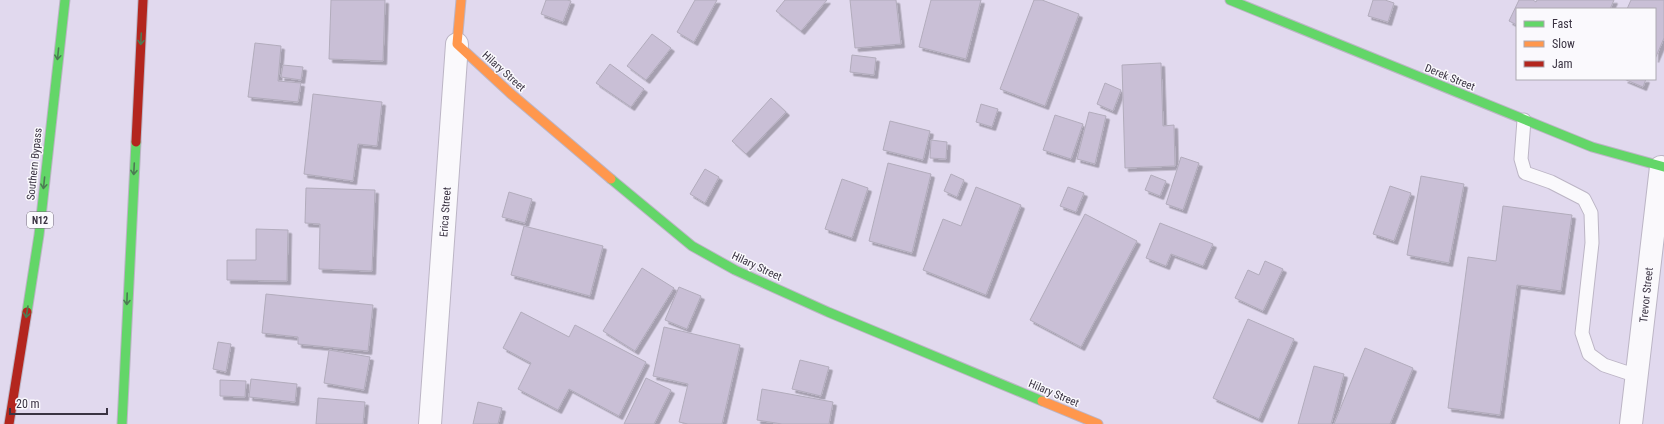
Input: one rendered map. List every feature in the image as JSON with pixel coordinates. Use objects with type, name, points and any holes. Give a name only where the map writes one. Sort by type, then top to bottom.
[{"type":"main road","name":"Southern Bypass","points":[[9,424],[39,234],[65,0]]},
{"type":"main road","points":[[122,424],[143,0]]},
{"type":"main road","name":"Erica Street","points":[[458,44],[461,0]]},
{"type":"main road","name":"Derek Street","points":[[1230,0],[1524,120],[1592,146],[1662,167]]},
{"type":"main road","name":"Hilary Street","points":[[458,44],[510,93],[643,207],[692,246],[736,270],[828,312],[1098,424]]},
{"type":"street","name":"Erica Street","points":[[430,424],[458,44]]},
{"type":"street","name":"Trevor Street","points":[[1631,424],[1662,167]]},
{"type":"lane","points":[[1524,120],[1521,159],[1525,173],[1551,182],[1584,200],[1591,213],[1592,243],[1582,333],[1589,354],[1604,365],[1637,376]]},
{"type":"building","points":[[331,0],[385,0],[383,61],[329,59]]},
{"type":"building","points":[[546,0],[571,1],[563,22],[541,14]]},
{"type":"building","points":[[695,0],[717,0],[694,42],[677,32]]},
{"type":"building","points":[[785,0],[827,0],[801,31],[776,11]]},
{"type":"building","points":[[850,0],[896,0],[901,44],[855,48]]},
{"type":"building","points":[[931,0],[981,0],[966,59],[919,47]]},
{"type":"building","points":[[1034,0],[1042,0],[1079,14],[1045,106],[1000,89]]},
{"type":"building","points":[[1373,0],[1385,0],[1394,3],[1388,22],[1368,16]]},
{"type":"building","points":[[1519,0],[1533,0],[1536,2],[1537,0],[1614,0],[1610,8],[1516,8],[1516,24],[1509,21]]},
{"type":"building","points":[[1631,0],[1664,0],[1664,38],[1656,57],[1656,8],[1627,8]]},
{"type":"building","points":[[652,34],[671,48],[646,80],[627,66]]},
{"type":"building","points":[[255,43],[281,46],[278,81],[301,83],[298,102],[248,97]]},
{"type":"building","points":[[852,55],[876,58],[874,75],[850,72]]},
{"type":"building","points":[[1161,63],[1163,126],[1174,125],[1175,166],[1125,168],[1122,65]]},
{"type":"building","points":[[610,64],[644,89],[631,107],[596,83]]},
{"type":"building","points":[[283,65],[303,67],[301,80],[281,77]]},
{"type":"building","points":[[1626,80],[1646,80],[1643,87]]},
{"type":"building","points":[[1105,83],[1121,90],[1113,111],[1097,104]]},
{"type":"building","points":[[313,94],[382,102],[377,146],[358,144],[353,181],[304,174]]},
{"type":"building","points":[[771,98],[786,112],[746,154],[732,141]]},
{"type":"building","points":[[981,104],[998,109],[992,127],[976,122]]},
{"type":"building","points":[[1089,112],[1106,116],[1095,164],[1077,159]]},
{"type":"building","points":[[1055,115],[1083,124],[1071,159],[1043,150]]},
{"type":"building","points":[[890,121],[930,131],[923,160],[883,150]]},
{"type":"building","points":[[931,140],[947,142],[946,159],[930,158]]},
{"type":"building","points":[[1181,157],[1199,163],[1183,210],[1166,204]]},
{"type":"building","points":[[888,163],[931,174],[912,253],[869,241]]},
{"type":"building","points":[[705,169],[719,177],[705,203],[690,194]]},
{"type":"building","points":[[951,174],[964,180],[957,197],[944,191]]},
{"type":"building","points":[[1151,175],[1166,181],[1160,196],[1145,190]]},
{"type":"building","points":[[1421,176],[1464,184],[1449,263],[1407,255]]},
{"type":"building","points":[[842,179],[868,188],[852,238],[825,229]]},
{"type":"building","points":[[1390,186],[1411,193],[1394,241],[1373,234]]},
{"type":"building","points":[[976,187],[1021,205],[986,295],[923,270],[943,219],[961,226]]},
{"type":"building","points":[[1068,187],[1084,193],[1076,212],[1060,206]]},
{"type":"building","points":[[306,188],[375,190],[372,271],[319,269],[320,224],[305,223]]},
{"type":"building","points":[[509,192],[532,199],[525,223],[502,217]]},
{"type":"building","points":[[1503,206],[1572,215],[1561,291],[1517,285],[1500,415],[1448,408],[1468,257],[1496,261]]},
{"type":"building","points":[[1085,214],[1137,241],[1081,347],[1030,320]]},
{"type":"building","points":[[1160,223],[1213,244],[1203,266],[1171,254],[1166,266],[1146,258]]},
{"type":"building","points":[[524,226],[603,246],[590,296],[511,275]]},
{"type":"building","points":[[256,229],[288,230],[287,281],[227,280],[227,260],[256,260]]},
{"type":"building","points":[[1265,261],[1283,269],[1263,311],[1235,298],[1248,270],[1259,275]]},
{"type":"building","points":[[642,268],[674,288],[635,351],[603,331]]},
{"type":"building","points":[[679,287],[701,296],[687,329],[665,320]]},
{"type":"building","points":[[266,294],[373,305],[368,351],[298,344],[298,337],[262,333]]},
{"type":"building","points":[[521,312],[569,337],[575,325],[646,362],[619,416],[569,389],[558,410],[518,389],[531,363],[503,348]]},
{"type":"building","points":[[1248,319],[1294,339],[1259,419],[1213,398]]},
{"type":"building","points":[[664,327],[740,345],[722,424],[688,424],[679,422],[688,384],[653,376]]},
{"type":"building","points":[[218,342],[231,344],[226,372],[213,369]]},
{"type":"building","points":[[1365,348],[1413,368],[1390,424],[1334,424]]},
{"type":"building","points":[[329,350],[370,357],[364,390],[324,383]]},
{"type":"building","points":[[800,360],[829,367],[821,396],[792,389]]},
{"type":"building","points":[[1314,366],[1344,374],[1331,424],[1298,424]]},
{"type":"building","points":[[646,378],[671,390],[654,424],[624,424]]},
{"type":"building","points":[[251,379],[297,384],[295,402],[249,397]]},
{"type":"building","points":[[220,380],[246,381],[245,397],[220,396]]},
{"type":"building","points":[[762,389],[833,402],[829,424],[782,424],[757,420]]},
{"type":"building","points":[[318,398],[365,402],[363,424],[316,424]]},
{"type":"building","points":[[478,402],[502,408],[498,424],[473,424]]},
{"type":"traffic: fast","points":[[27,312],[39,235],[65,0]]},
{"type":"traffic: fast","points":[[1230,0],[1592,147],[1664,167]]},
{"type":"traffic: fast","points":[[122,424],[136,142]]},
{"type":"traffic: fast","points":[[611,179],[692,246],[735,270],[828,312],[1042,401]]},
{"type":"traffic: slow","points":[[461,0],[457,44],[510,93],[611,179]]},
{"type":"traffic: slow","points":[[1042,401],[1098,424]]},
{"type":"traffic: jam","points":[[136,142],[143,0]]},
{"type":"traffic: jam","points":[[9,424],[27,312]]}]
